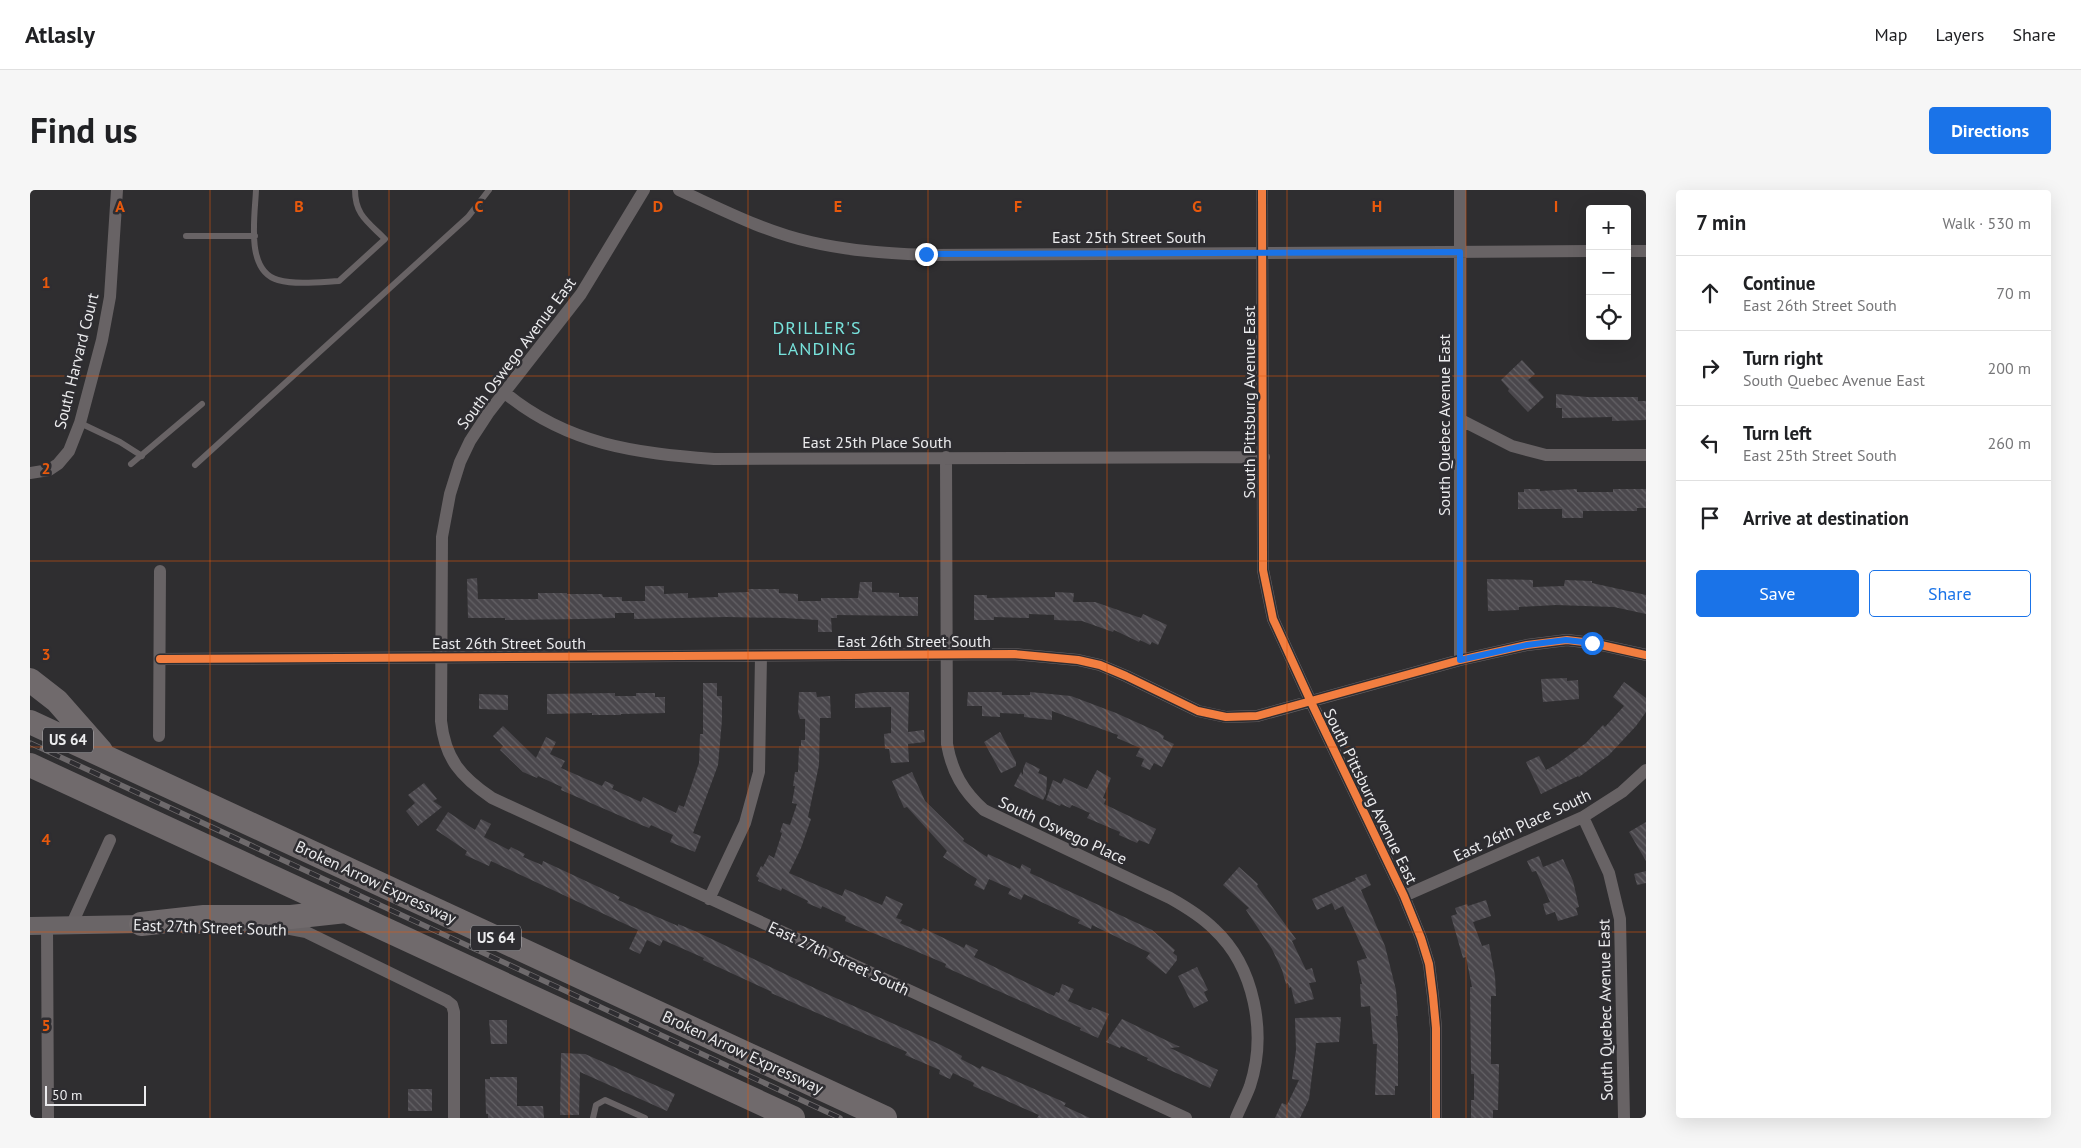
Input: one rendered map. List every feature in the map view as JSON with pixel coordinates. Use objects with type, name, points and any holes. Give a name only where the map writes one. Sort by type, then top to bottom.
[{"type":"highway","points":[[30,680],[57,701],[107,758]]},
{"type":"highway","name":"Broken Arrow Expressway","points":[[30,722],[885,1118]]},
{"type":"highway","name":"US 64","points":[[30,765],[793,1118]]},
{"type":"highway","points":[[141,924],[204,918],[291,917],[348,911]]},
{"type":"street","name":"South Harvard Court","points":[[30,473],[49,470],[58,464],[69,451],[80,423],[102,340],[110,297],[117,190]]},
{"type":"street","name":"South Oswego Avenue East","points":[[492,798],[464,776],[455,765],[443,738],[441,657],[442,537],[450,494],[460,462],[470,441],[489,412],[581,294],[644,190]]},
{"type":"street","name":"East 25th Street South","points":[[679,190],[778,232],[810,242],[880,253],[1586,252]]},
{"type":"street","name":"South Pittsburg Avenue East","points":[[1262,190],[1263,551],[1266,589],[1273,619],[1404,896],[1421,938],[1432,982],[1436,1028],[1436,1118]]},
{"type":"street","name":"South Quebec Avenue East","points":[[1460,190],[1460,660]]},
{"type":"street","points":[[1631,251],[1646,251]]},
{"type":"street","name":"East 25th Place South","points":[[505,393],[540,418],[575,434],[620,449],[665,456],[714,460],[946,457],[1264,457]]},
{"type":"street","points":[[1461,420],[1512,446],[1546,455],[1646,455]]},
{"type":"street","name":"South Oswego Place","points":[[946,457],[947,744],[950,760],[965,790],[984,810],[1183,905],[1215,930],[1230,948],[1244,973],[1252,995],[1256,1016],[1257,1038],[1256,1063],[1250,1087],[1236,1118]]},
{"type":"street","points":[[159,736],[160,571]]},
{"type":"street","name":"East 26th Street South","points":[[160,659],[947,656],[1014,654],[1078,660],[1117,673],[1198,711],[1226,717],[1257,716],[1460,660],[1527,645],[1566,640],[1592,643],[1646,655]]},
{"type":"street","points":[[709,899],[745,824],[758,772],[761,656]]},
{"type":"street","name":"East 26th Place South","points":[[1404,896],[1582,817],[1622,792],[1646,770]]},
{"type":"street","name":"East 27th Street South","points":[[492,798],[1186,1118]]},
{"type":"street","name":"South Quebec Avenue East","points":[[1582,817],[1609,873],[1620,919],[1624,1118]]},
{"type":"street","points":[[71,926],[110,840]]},
{"type":"street","name":"East 27th Street South","points":[[38,926],[141,924],[203,929],[285,928],[306,932],[435,994],[452,1005],[454,1012],[454,1118]]},
{"type":"street","points":[[38,926],[48,1118]]},
{"type":"lane","points":[[256,190],[255,236],[257,262],[264,271],[276,280],[290,282],[339,281],[384,239],[359,214],[356,206],[356,190]]},
{"type":"lane","points":[[195,465],[468,217],[489,190]]},
{"type":"lane","points":[[186,236],[255,236]]},
{"type":"lane","points":[[132,464],[202,404]]},
{"type":"lane","points":[[80,423],[120,442],[142,456]]},
{"type":"lane","points":[[593,1118],[596,1105],[605,1100],[645,1118]]},
{"type":"building","points":[[1522,360],[1535,374],[1528,380],[1544,397],[1528,412],[1508,391],[1509,389],[1501,380]]},
{"type":"building","points":[[1556,394],[1587,397],[1638,397],[1638,401],[1646,401],[1646,420],[1612,421],[1612,417],[1562,418],[1562,408],[1556,408]]},
{"type":"building","points":[[1524,489],[1540,489],[1540,491],[1577,489],[1577,492],[1613,492],[1613,489],[1646,489],[1646,508],[1637,508],[1637,511],[1583,511],[1583,518],[1562,518],[1562,509],[1518,509],[1518,492],[1524,492]]},
{"type":"building","points":[[477,578],[478,599],[538,599],[538,593],[567,593],[602,594],[603,597],[622,597],[622,601],[645,601],[645,586],[664,586],[664,594],[688,593],[688,598],[718,597],[718,593],[749,592],[748,589],[779,589],[779,593],[798,594],[798,601],[821,601],[821,598],[858,598],[860,582],[872,582],[872,592],[899,593],[899,597],[918,597],[918,616],[837,615],[837,618],[831,618],[832,632],[818,632],[818,620],[784,618],[634,619],[634,613],[615,613],[615,618],[505,620],[505,618],[468,618],[467,579]]},
{"type":"building","points":[[1487,579],[1533,580],[1533,587],[1564,586],[1565,580],[1592,581],[1592,583],[1646,595],[1646,614],[1614,607],[1556,605],[1519,607],[1519,610],[1488,611]]},
{"type":"building","points":[[1055,592],[1074,593],[1073,602],[1095,602],[1141,618],[1143,614],[1167,625],[1158,645],[1152,642],[1150,645],[1114,630],[1113,632],[1082,621],[1054,620],[1054,615],[1029,614],[1029,618],[994,617],[994,620],[974,620],[974,595],[987,595],[987,598],[1055,597]]},
{"type":"building","points":[[1567,678],[1567,681],[1578,680],[1579,699],[1543,702],[1541,679]]},
{"type":"building","points":[[1624,682],[1646,698],[1646,712],[1636,726],[1609,755],[1579,777],[1541,794],[1526,762],[1539,756],[1546,770],[1586,743],[1603,725],[1605,727],[1624,706],[1613,697]]},
{"type":"building","points":[[703,683],[717,683],[717,696],[722,696],[722,720],[718,765],[693,833],[701,836],[695,852],[670,842],[673,835],[651,825],[649,828],[639,824],[561,790],[562,787],[538,776],[537,778],[523,772],[500,750],[503,746],[493,736],[503,726],[536,758],[546,737],[556,742],[550,754],[565,761],[561,768],[602,786],[605,781],[614,785],[612,789],[641,802],[643,797],[676,813],[679,805],[684,807],[699,763],[700,734],[703,734]]},
{"type":"building","points":[[799,692],[816,692],[817,697],[830,696],[831,718],[820,718],[819,765],[808,817],[811,819],[801,848],[789,873],[842,896],[845,889],[882,905],[886,896],[903,904],[896,918],[902,920],[900,923],[921,932],[923,928],[964,948],[966,944],[978,950],[974,957],[1054,996],[1056,992],[1059,993],[1062,984],[1074,989],[1068,1001],[1089,1010],[1092,1007],[1109,1014],[1098,1038],[1080,1030],[1081,1028],[945,967],[946,964],[845,921],[846,917],[822,906],[821,909],[807,903],[808,901],[782,888],[781,891],[758,881],[759,878],[756,876],[761,866],[763,867],[769,855],[774,858],[782,833],[780,832],[783,823],[790,825],[797,804],[792,803],[795,786],[793,786],[795,772],[798,772],[799,746],[801,746],[801,740],[805,740],[805,719],[800,719],[798,713]]},
{"type":"building","points":[[909,692],[908,732],[924,730],[925,742],[908,744],[909,762],[891,763],[889,749],[885,749],[884,734],[891,733],[891,707],[855,708],[855,694]]},
{"type":"building","points":[[968,692],[1002,692],[1002,695],[1030,695],[1030,692],[1071,696],[1158,732],[1164,736],[1163,739],[1174,744],[1162,767],[1154,763],[1150,770],[1141,766],[1144,759],[1136,756],[1140,748],[1117,738],[1118,735],[1052,711],[1052,720],[1024,717],[1024,714],[1000,713],[1000,717],[982,716],[982,706],[967,706]]},
{"type":"building","points":[[615,693],[615,696],[636,696],[636,693],[655,693],[655,697],[665,697],[665,713],[621,715],[592,715],[592,713],[547,714],[547,694]]},
{"type":"building","points":[[479,694],[508,695],[508,710],[479,709]]},
{"type":"building","points":[[1000,732],[1016,762],[1016,766],[1001,773],[984,742]]},
{"type":"building","points":[[1026,762],[1040,769],[1038,773],[1047,777],[1046,794],[1043,800],[1014,786],[1021,772],[1023,775]]},
{"type":"building","points":[[1097,770],[1111,778],[1103,798],[1106,799],[1104,804],[1156,829],[1149,844],[1139,840],[1137,843],[1119,835],[1120,832],[1087,818],[1090,813],[1072,805],[1070,808],[1046,800],[1053,780],[1061,784],[1064,778],[1087,789]]},
{"type":"building","points":[[912,772],[925,801],[964,839],[963,841],[987,857],[988,854],[1020,869],[1022,864],[1031,869],[1030,873],[1152,930],[1175,950],[1173,953],[1177,956],[1177,960],[1166,974],[1146,958],[1150,953],[1092,925],[1091,929],[1078,923],[1080,920],[1024,894],[1021,900],[1008,894],[1011,889],[989,879],[984,890],[974,885],[977,879],[943,857],[947,851],[907,807],[904,808],[892,781]]},
{"type":"building","points":[[424,783],[437,799],[433,801],[442,807],[418,826],[406,811],[415,803],[408,795]]},
{"type":"building","points":[[448,812],[475,830],[481,819],[491,824],[484,837],[509,850],[511,847],[525,854],[523,857],[542,865],[543,861],[620,897],[618,900],[678,926],[678,924],[697,932],[829,995],[941,1045],[962,1056],[961,1059],[980,1069],[982,1066],[1066,1103],[1064,1106],[1090,1118],[1037,1118],[1039,1115],[973,1086],[974,1083],[953,1073],[950,1079],[939,1074],[940,1070],[905,1055],[907,1052],[771,993],[703,960],[704,958],[663,940],[660,946],[647,940],[640,954],[629,949],[638,930],[491,861],[489,866],[465,855],[467,851],[436,830]]},
{"type":"building","points":[[1646,822],[1646,861],[1629,832]]},
{"type":"building","points":[[1539,856],[1543,867],[1563,859],[1573,881],[1579,907],[1576,908],[1578,915],[1558,921],[1555,912],[1546,915],[1543,904],[1550,902],[1536,871],[1532,872],[1527,861]]},
{"type":"building","points":[[1239,867],[1258,884],[1257,886],[1296,939],[1292,941],[1306,970],[1312,968],[1316,982],[1309,983],[1314,999],[1295,1004],[1291,987],[1289,988],[1288,983],[1286,984],[1272,949],[1246,910],[1249,908],[1223,885]]},
{"type":"building","points":[[1646,871],[1646,883],[1637,885],[1634,874]]},
{"type":"building","points":[[1366,874],[1371,885],[1361,890],[1385,946],[1396,990],[1398,1086],[1395,1086],[1395,1095],[1375,1095],[1377,1044],[1373,1044],[1370,1006],[1361,1007],[1360,984],[1362,984],[1357,961],[1367,958],[1343,906],[1335,910],[1332,903],[1317,910],[1312,899]]},
{"type":"building","points":[[1486,900],[1491,916],[1473,922],[1482,946],[1489,944],[1495,976],[1496,996],[1491,996],[1491,1064],[1499,1064],[1498,1110],[1493,1110],[1493,1118],[1471,1118],[1471,1100],[1474,1100],[1474,1074],[1471,1074],[1470,987],[1472,987],[1466,957],[1463,958],[1451,916],[1457,914],[1455,908]]},
{"type":"building","points":[[1197,967],[1208,990],[1204,992],[1208,1001],[1194,1008],[1178,976]]},
{"type":"building","points":[[1341,1017],[1339,1042],[1316,1043],[1309,1099],[1300,1118],[1275,1118],[1282,1103],[1287,1105],[1299,1080],[1292,1079],[1296,1050],[1295,1018]]},
{"type":"building","points":[[1122,1019],[1180,1047],[1170,1048],[1218,1070],[1210,1088],[1147,1060],[1148,1058],[1121,1046],[1120,1048],[1106,1042]]},
{"type":"building","points":[[489,1020],[507,1020],[507,1044],[491,1044]]},
{"type":"building","points":[[561,1053],[585,1054],[675,1094],[667,1111],[580,1072],[579,1115],[560,1115]]},
{"type":"building","points":[[490,1077],[517,1077],[517,1106],[543,1106],[544,1118],[488,1118],[488,1114],[486,1114],[485,1079],[490,1079]]},
{"type":"building","points":[[408,1089],[432,1089],[432,1111],[408,1111]]},
{"type":"railway","points":[[30,743],[840,1118]]},
{"type":"cycle path","points":[[1262,190],[1263,570],[1273,619],[1404,896],[1421,938],[1429,964],[1436,1028],[1436,1118]]},
{"type":"cycle path","points":[[160,659],[1014,654],[1078,660],[1100,665],[1198,711],[1226,717],[1257,716],[1460,660],[1527,645],[1567,640],[1592,643],[1646,655]]},
{"type":"district","name":"DRILLER'S LANDING","points":[[817,338]]},
{"type":"route","points":[[926,254],[1460,252],[1460,660],[1527,645],[1566,640],[1592,643]]}]
